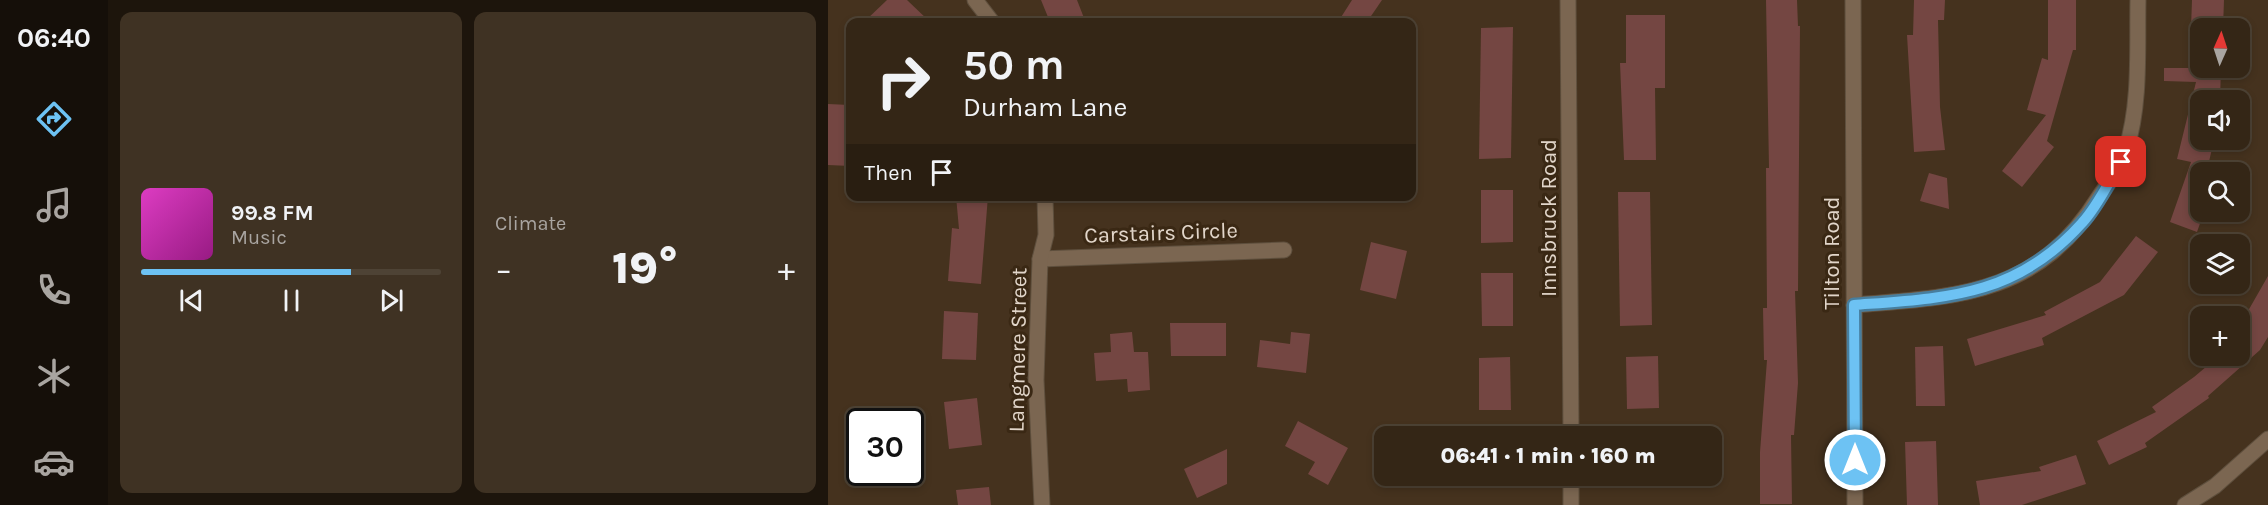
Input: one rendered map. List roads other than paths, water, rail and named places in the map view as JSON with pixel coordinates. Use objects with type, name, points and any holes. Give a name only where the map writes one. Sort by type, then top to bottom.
[{"type":"street","points":[[975,0],[989,18]]},
{"type":"street","name":"Innsbruck Road","points":[[1568,0],[1571,426]]},
{"type":"street","name":"Tilton Road","points":[[1853,0],[1855,505]]},
{"type":"street","points":[[1854,305],[1945,298],[2001,283],[2039,264],[2083,222],[2121,162],[2127,148],[2135,101],[2138,0]]},
{"type":"street","name":"Langmere Street","points":[[1041,505],[1036,380],[1040,259],[1046,234],[1045,201]]},
{"type":"street","name":"Carstairs Circle","points":[[1040,259],[1284,250]]},
{"type":"street","points":[[2185,505],[2215,486],[2268,439]]},
{"type":"street","points":[[1571,486],[1571,505]]}]
